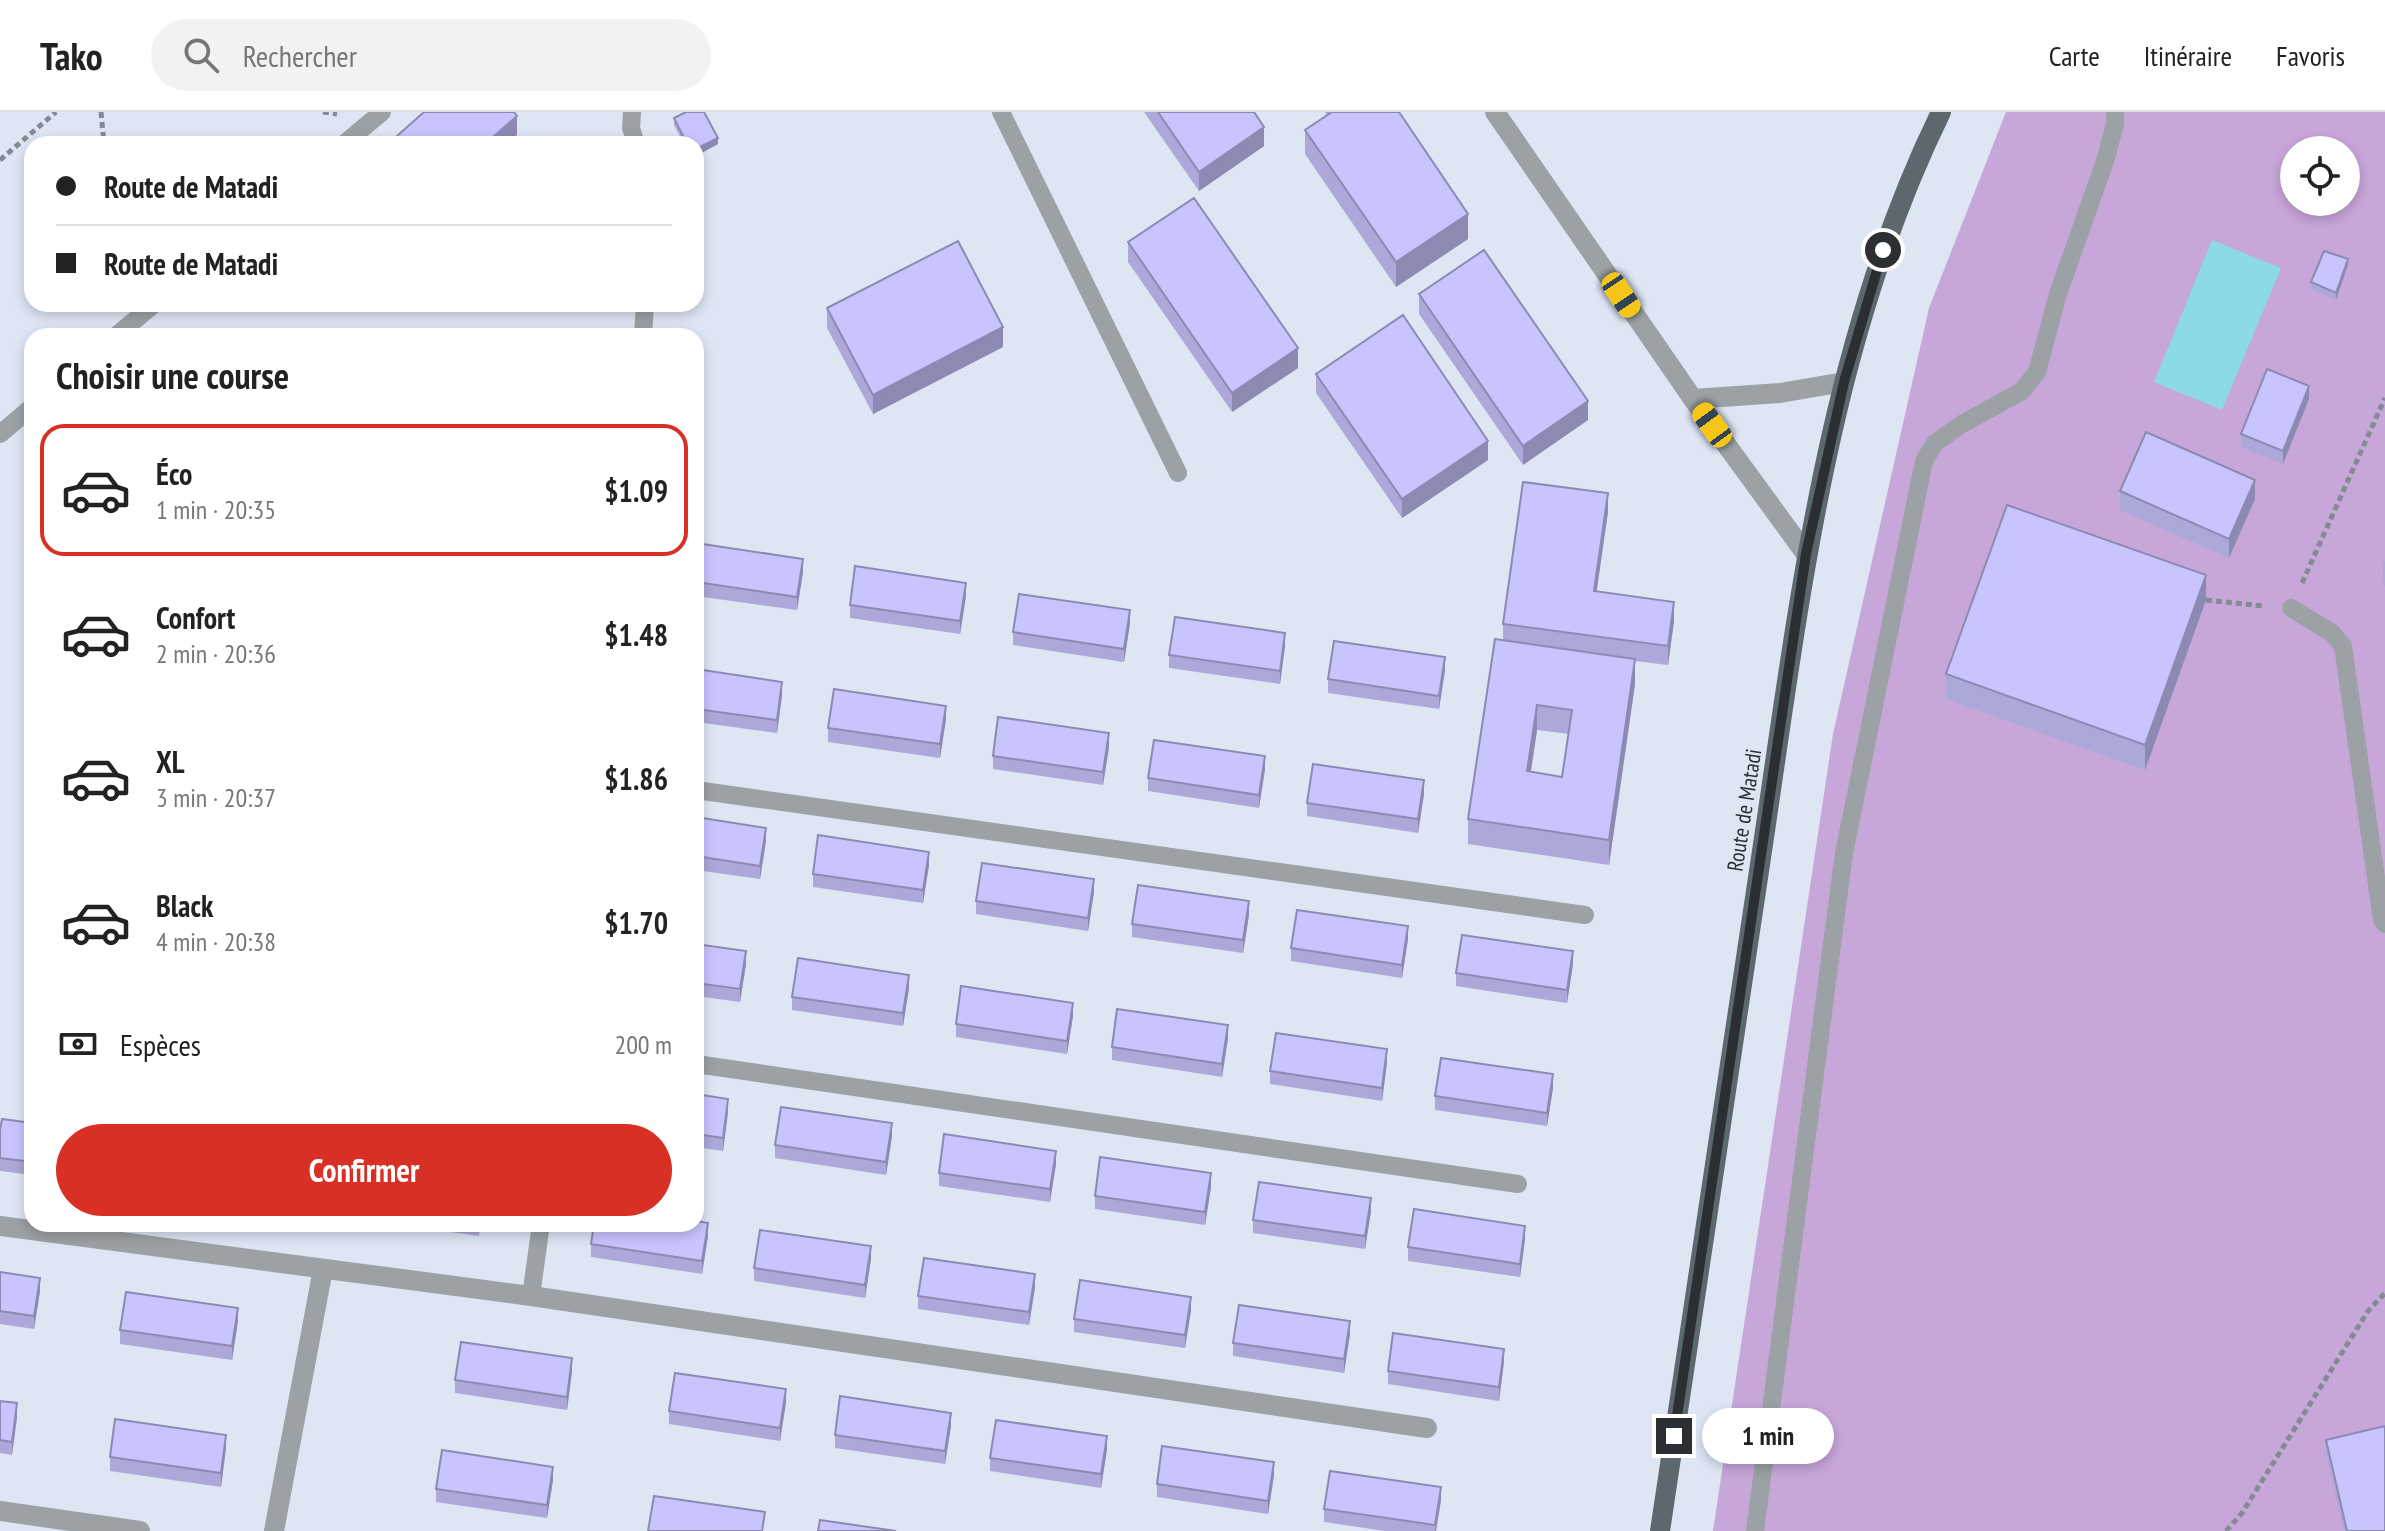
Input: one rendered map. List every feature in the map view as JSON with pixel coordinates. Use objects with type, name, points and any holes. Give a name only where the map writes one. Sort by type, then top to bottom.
[{"type":"main road","name":"Route de Matadi","points":[[1660,1531],[1806,554],[1844,382],[1883,250],[1913,169],[1941,112]]},
{"type":"street","points":[[1495,112],[1693,399],[1806,554]]},
{"type":"street","points":[[1693,399],[1780,393],[1844,382]]},
{"type":"street","points":[[0,1226],[24,1229]]},
{"type":"street","points":[[45,1232],[531,1296],[1427,1428]]},
{"type":"street","points":[[274,1531],[323,1269]]},
{"type":"street","points":[[0,1511],[140,1531]]},
{"type":"lane","points":[[354,136],[382,112]]},
{"type":"lane","points":[[632,112],[634,136]]},
{"type":"lane","points":[[1001,112],[1178,473]]},
{"type":"lane","points":[[1755,1531],[1844,853],[1924,461],[1935,443],[1962,424],[2022,391],[2037,372],[2058,294],[2106,158],[2115,112]]},
{"type":"lane","points":[[126,328],[144,312]]},
{"type":"lane","points":[[0,434],[24,414]]},
{"type":"lane","points":[[2291,608],[2332,633],[2343,646],[2385,924]]},
{"type":"lane","points":[[704,791],[1585,915]]},
{"type":"lane","points":[[704,1065],[1518,1184]]},
{"type":"lane","points":[[531,1296],[540,1232]]},
{"type":"path","points":[[28,136],[56,112]]},
{"type":"path","points":[[101,112],[103,136]]},
{"type":"path","points":[[0,160],[24,139]]},
{"type":"path","points":[[2206,600],[2291,608],[2385,398]]},
{"type":"path","points":[[2226,1531],[2242,1513],[2368,1311],[2385,1293]]},
{"type":"shaded area","points":[[2006,112],[2385,112],[2385,1531],[1713,1531],[1833,734],[1929,308]]},
{"type":"water","points":[[2212,240],[2281,268],[2222,410],[2154,382]]},
{"type":"building","points":[[424,112],[514,112],[517,116],[494,136],[397,136]]},
{"type":"building","points":[[686,112],[704,112],[718,138],[704,145],[704,136],[683,136],[674,118]]},
{"type":"building","points":[[1158,112],[1254,112],[1264,127],[1199,172]]},
{"type":"building","points":[[1332,112],[1399,112],[1468,214],[1396,262],[1305,130]]},
{"type":"building","points":[[1194,198],[1298,348],[1232,393],[1128,242]]},
{"type":"building","points":[[958,241],[1003,327],[873,395],[827,308]]},
{"type":"building","points":[[1484,250],[1588,401],[1523,446],[1419,294]]},
{"type":"building","points":[[2324,251],[2348,259],[2336,293],[2311,282]]},
{"type":"building","points":[[1403,315],[1488,441],[1402,499],[1316,374]]},
{"type":"building","points":[[2267,369],[2309,386],[2283,451],[2241,434]]},
{"type":"building","points":[[2146,432],[2255,480],[2229,539],[2120,491]]},
{"type":"building","points":[[1523,482],[1608,493],[1594,591],[1674,602],[1668,646],[1503,624]]},
{"type":"building","points":[[2007,505],[2206,575],[2145,745],[1946,674]]},
{"type":"building","points":[[704,544],[803,559],[797,597],[704,583]]},
{"type":"building","points":[[855,566],[966,583],[960,621],[850,605]]},
{"type":"building","points":[[1019,594],[1130,610],[1124,649],[1013,632]]},
{"type":"building","points":[[1175,617],[1285,633],[1280,671],[1169,655]]},
{"type":"building","points":[[1495,639],[1635,659],[1609,840],[1468,819]],"holes":[[[1537,705],[1572,710],[1562,777],[1527,771]]]},
{"type":"building","points":[[1334,641],[1445,657],[1439,696],[1328,679]]},
{"type":"building","points":[[704,670],[782,682],[777,720],[704,710]]},
{"type":"building","points":[[834,689],[946,706],[940,744],[828,728]]},
{"type":"building","points":[[998,717],[1109,733],[1103,772],[993,756]]},
{"type":"building","points":[[1154,740],[1265,756],[1259,795],[1148,778]]},
{"type":"building","points":[[1313,764],[1424,780],[1418,819],[1307,803]]},
{"type":"building","points":[[704,818],[766,828],[760,866],[704,857]]},
{"type":"building","points":[[818,835],[929,852],[923,890],[813,874]]},
{"type":"building","points":[[982,863],[1094,879],[1088,918],[976,901]]},
{"type":"building","points":[[1138,885],[1249,901],[1243,940],[1132,924]]},
{"type":"building","points":[[1297,910],[1408,926],[1402,965],[1291,948]]},
{"type":"building","points":[[1462,935],[1573,951],[1567,990],[1456,973]]},
{"type":"building","points":[[704,945],[746,951],[740,989],[704,984]]},
{"type":"building","points":[[798,958],[909,975],[903,1013],[792,997]]},
{"type":"building","points":[[961,986],[1073,1003],[1067,1041],[956,1024]]},
{"type":"building","points":[[1117,1009],[1228,1025],[1222,1064],[1112,1047]]},
{"type":"building","points":[[1276,1033],[1387,1049],[1382,1088],[1270,1071]]},
{"type":"building","points":[[1441,1058],[1553,1074],[1547,1113],[1435,1096]]},
{"type":"building","points":[[704,1095],[728,1099],[723,1138],[704,1135]]},
{"type":"building","points":[[781,1107],[892,1123],[886,1162],[775,1145]]},
{"type":"building","points":[[2,1119],[24,1122],[24,1161],[0,1158]]},
{"type":"building","points":[[944,1134],[1056,1151],[1050,1189],[939,1173]]},
{"type":"building","points":[[1100,1157],[1211,1173],[1205,1212],[1095,1196]]},
{"type":"building","points":[[1259,1182],[1371,1198],[1365,1236],[1253,1220]]},
{"type":"building","points":[[1414,1209],[1525,1226],[1520,1264],[1408,1247]]},
{"type":"building","points":[[704,1222],[708,1223],[702,1261],[591,1244],[593,1232],[704,1232]]},
{"type":"building","points":[[760,1230],[871,1246],[865,1285],[754,1268]]},
{"type":"building","points":[[924,1258],[1035,1274],[1029,1312],[918,1296]]},
{"type":"building","points":[[0,1272],[40,1278],[34,1316],[0,1311]]},
{"type":"building","points":[[1080,1280],[1191,1297],[1185,1335],[1074,1319]]},
{"type":"building","points":[[126,1292],[238,1308],[232,1346],[120,1330]]},
{"type":"building","points":[[1239,1305],[1350,1321],[1344,1359],[1233,1343]]},
{"type":"building","points":[[1393,1333],[1504,1349],[1499,1387],[1388,1371]]},
{"type":"building","points":[[461,1342],[572,1358],[567,1397],[455,1380]]},
{"type":"building","points":[[675,1373],[786,1389],[780,1428],[669,1411]]},
{"type":"building","points":[[840,1396],[951,1413],[945,1451],[835,1435]]},
{"type":"building","points":[[0,1401],[17,1403],[12,1442],[0,1440]]},
{"type":"building","points":[[115,1419],[226,1435],[221,1473],[110,1457]]},
{"type":"building","points":[[996,1420],[1107,1436],[1101,1474],[990,1458]]},
{"type":"building","points":[[2385,1426],[2385,1531],[2347,1531],[2326,1440]]},
{"type":"building","points":[[1162,1446],[1274,1462],[1268,1501],[1157,1484]]},
{"type":"building","points":[[442,1450],[553,1467],[547,1505],[436,1489]]},
{"type":"building","points":[[1330,1471],[1441,1487],[1435,1525],[1324,1509]]},
{"type":"building","points":[[654,1496],[765,1512],[762,1531],[648,1531]]},
{"type":"building","points":[[820,1520],[896,1531],[818,1531]]},
{"type":"route","points":[[1674,1436],[1806,554],[1844,382],[1883,250]]}]
